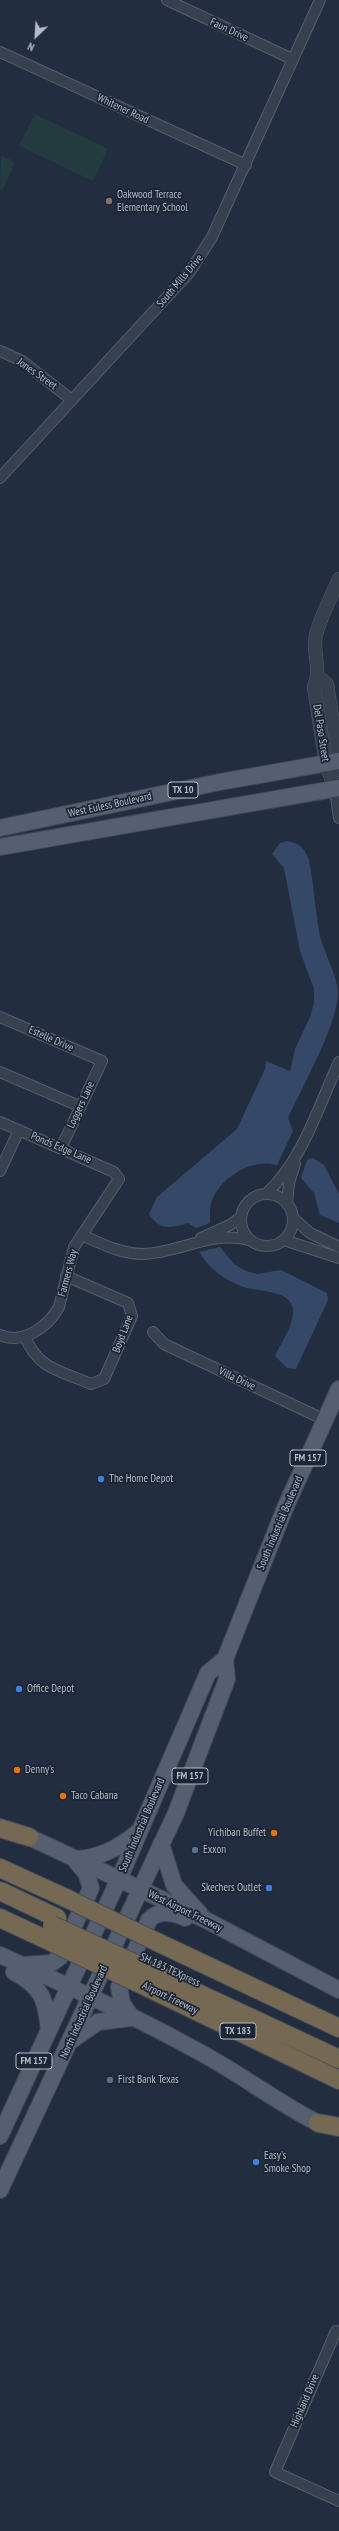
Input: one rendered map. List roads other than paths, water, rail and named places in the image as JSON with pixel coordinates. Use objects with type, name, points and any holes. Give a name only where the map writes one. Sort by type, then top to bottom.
[{"type":"highway","points":[[0,1828],[29,1837]]},
{"type":"highway","points":[[0,1868],[339,2028]]},
{"type":"highway","name":"SH 183 TEXpress","points":[[0,1891],[52,1927]]},
{"type":"highway","name":"SH 183 TEXpress","points":[[0,1901],[142,1969],[339,2059]]},
{"type":"highway","name":"Airport Freeway","points":[[0,1918],[52,1927],[142,1969],[339,2080]]},
{"type":"highway","name":"SH 183 TEXpress","points":[[142,1969],[339,2050]]},
{"type":"highway","points":[[318,2123],[339,2127]]},
{"type":"main road","name":"West Euless Boulevard","points":[[0,828],[220,782],[335,762]]},
{"type":"main road","name":"West Euless Boulevard","points":[[0,847],[337,788]]},
{"type":"main road","name":"South Industrial Boulevard","points":[[116,1943],[176,1813],[227,1679],[225,1659],[285,1508],[339,1389]]},
{"type":"main road","name":"South Industrial Boulevard","points":[[68,1986],[118,1879],[208,1673],[225,1659]]},
{"type":"main road","points":[[75,1859],[90,1858],[107,1852],[124,1844],[139,1831]]},
{"type":"main road","name":"West Airport Freeway","points":[[29,1837],[211,1923],[339,1990]]},
{"type":"main road","points":[[161,1844],[174,1885],[211,1923]]},
{"type":"main road","points":[[22,1965],[52,1963],[60,1957],[91,1888],[86,1873],[75,1859]]},
{"type":"main road","points":[[132,2018],[122,2003],[119,1987],[149,1920],[154,1915],[164,1912],[178,1914],[198,1924],[211,1923]]},
{"type":"main road","name":"North Industrial Boulevard","points":[[0,2190],[116,1943]]},
{"type":"main road","points":[[0,1955],[68,1986],[208,2057],[295,2112],[318,2123]]},
{"type":"main road","points":[[0,1965],[32,1981],[41,1993],[47,2013],[49,2030]]},
{"type":"main road","name":"FM 157","points":[[0,2136],[68,1986]]},
{"type":"main road","points":[[70,2042],[84,2030],[98,2022],[132,2018]]},
{"type":"street","name":"Faun Drive","points":[[167,0],[292,59]]},
{"type":"street","name":"South Mills Drive","points":[[0,478],[189,273],[212,237],[246,166],[292,59],[320,0]]},
{"type":"street","name":"Whitener Road","points":[[0,53],[246,166]]},
{"type":"street","name":"Jones Street","points":[[0,351],[22,361],[72,400]]},
{"type":"street","name":"Del Paso Street","points":[[339,579],[316,635],[314,650],[318,677],[327,684],[339,818]]},
{"type":"street","name":"Estelle Drive","points":[[0,1017],[102,1061]]},
{"type":"street","name":"Loggers Lane","points":[[61,1148],[79,1106],[102,1061]]},
{"type":"street","points":[[339,1062],[298,1152],[288,1183],[287,1204],[293,1218],[310,1233],[339,1247]]},
{"type":"street","points":[[0,1072],[79,1106]]},
{"type":"street","name":"Ponds Edge Lane","points":[[0,1122],[114,1172],[119,1179]]},
{"type":"street","points":[[0,1171],[19,1130]]},
{"type":"street","points":[[266,1194],[281,1178],[298,1152]]},
{"type":"street","name":"Farmers Way","points":[[0,1335],[19,1338],[40,1330],[54,1315],[59,1307],[71,1255],[82,1235],[119,1179]]},
{"type":"street","points":[[249,1240],[243,1229],[241,1217],[243,1210],[252,1199],[266,1194],[274,1195],[287,1204]]},
{"type":"street","points":[[194,1242],[230,1225],[241,1217]]},
{"type":"street","points":[[82,1235],[122,1253],[137,1254],[165,1250],[194,1242],[227,1237],[249,1240],[256,1244],[270,1246],[284,1240],[289,1234],[293,1218]]},
{"type":"street","points":[[284,1240],[339,1258]]},
{"type":"street","name":"Boyd Lane","points":[[24,1336],[30,1349],[43,1364],[91,1384],[100,1382],[104,1379],[132,1316],[132,1310],[128,1303],[66,1276]]},
{"type":"street","name":"Villa Drive","points":[[153,1332],[164,1344],[325,1420]]},
{"type":"street","name":"Highland Drive","points":[[337,2332],[275,2472],[339,2501]]},
{"type":"water","points":[[287,841],[295,843],[301,847],[309,860],[320,936],[338,988],[336,1008],[318,1056],[288,1118],[293,1131],[277,1165],[268,1163],[249,1166],[232,1175],[225,1181],[212,1199],[210,1223],[196,1228],[188,1223],[171,1227],[162,1226],[149,1214],[157,1197],[237,1129],[265,1069],[266,1061],[290,1071],[295,1049],[310,1017],[314,1003],[314,989],[300,951],[284,868],[272,854],[280,843]]},
{"type":"water","points":[[313,1158],[324,1165],[339,1194],[339,1223],[320,1215],[314,1193],[301,1178],[307,1160]]},
{"type":"water","points":[[220,1247],[234,1264],[246,1271],[257,1274],[281,1270],[327,1293],[328,1300],[296,1369],[287,1368],[275,1356],[287,1334],[293,1316],[291,1303],[280,1295],[241,1286],[217,1273],[199,1252]]},
{"type":"place","name":"Oakwood Terrace Elementary School","points":[[109,201]]},
{"type":"place","name":"The Home Depot","points":[[101,1479]]},
{"type":"place","name":"Office Depot","points":[[19,1689]]},
{"type":"place","name":"Denny's","points":[[17,1770]]},
{"type":"place","name":"Taco Cabana","points":[[63,1796]]},
{"type":"place","name":"Yichiban Buffet","points":[[274,1833]]},
{"type":"place","name":"Exxon","points":[[195,1850]]},
{"type":"place","name":"Skechers Outlet","points":[[269,1888]]},
{"type":"place","name":"First Bank Texas","points":[[110,2080]]},
{"type":"place","name":"Easy's Smoke Shop","points":[[256,2162]]}]
